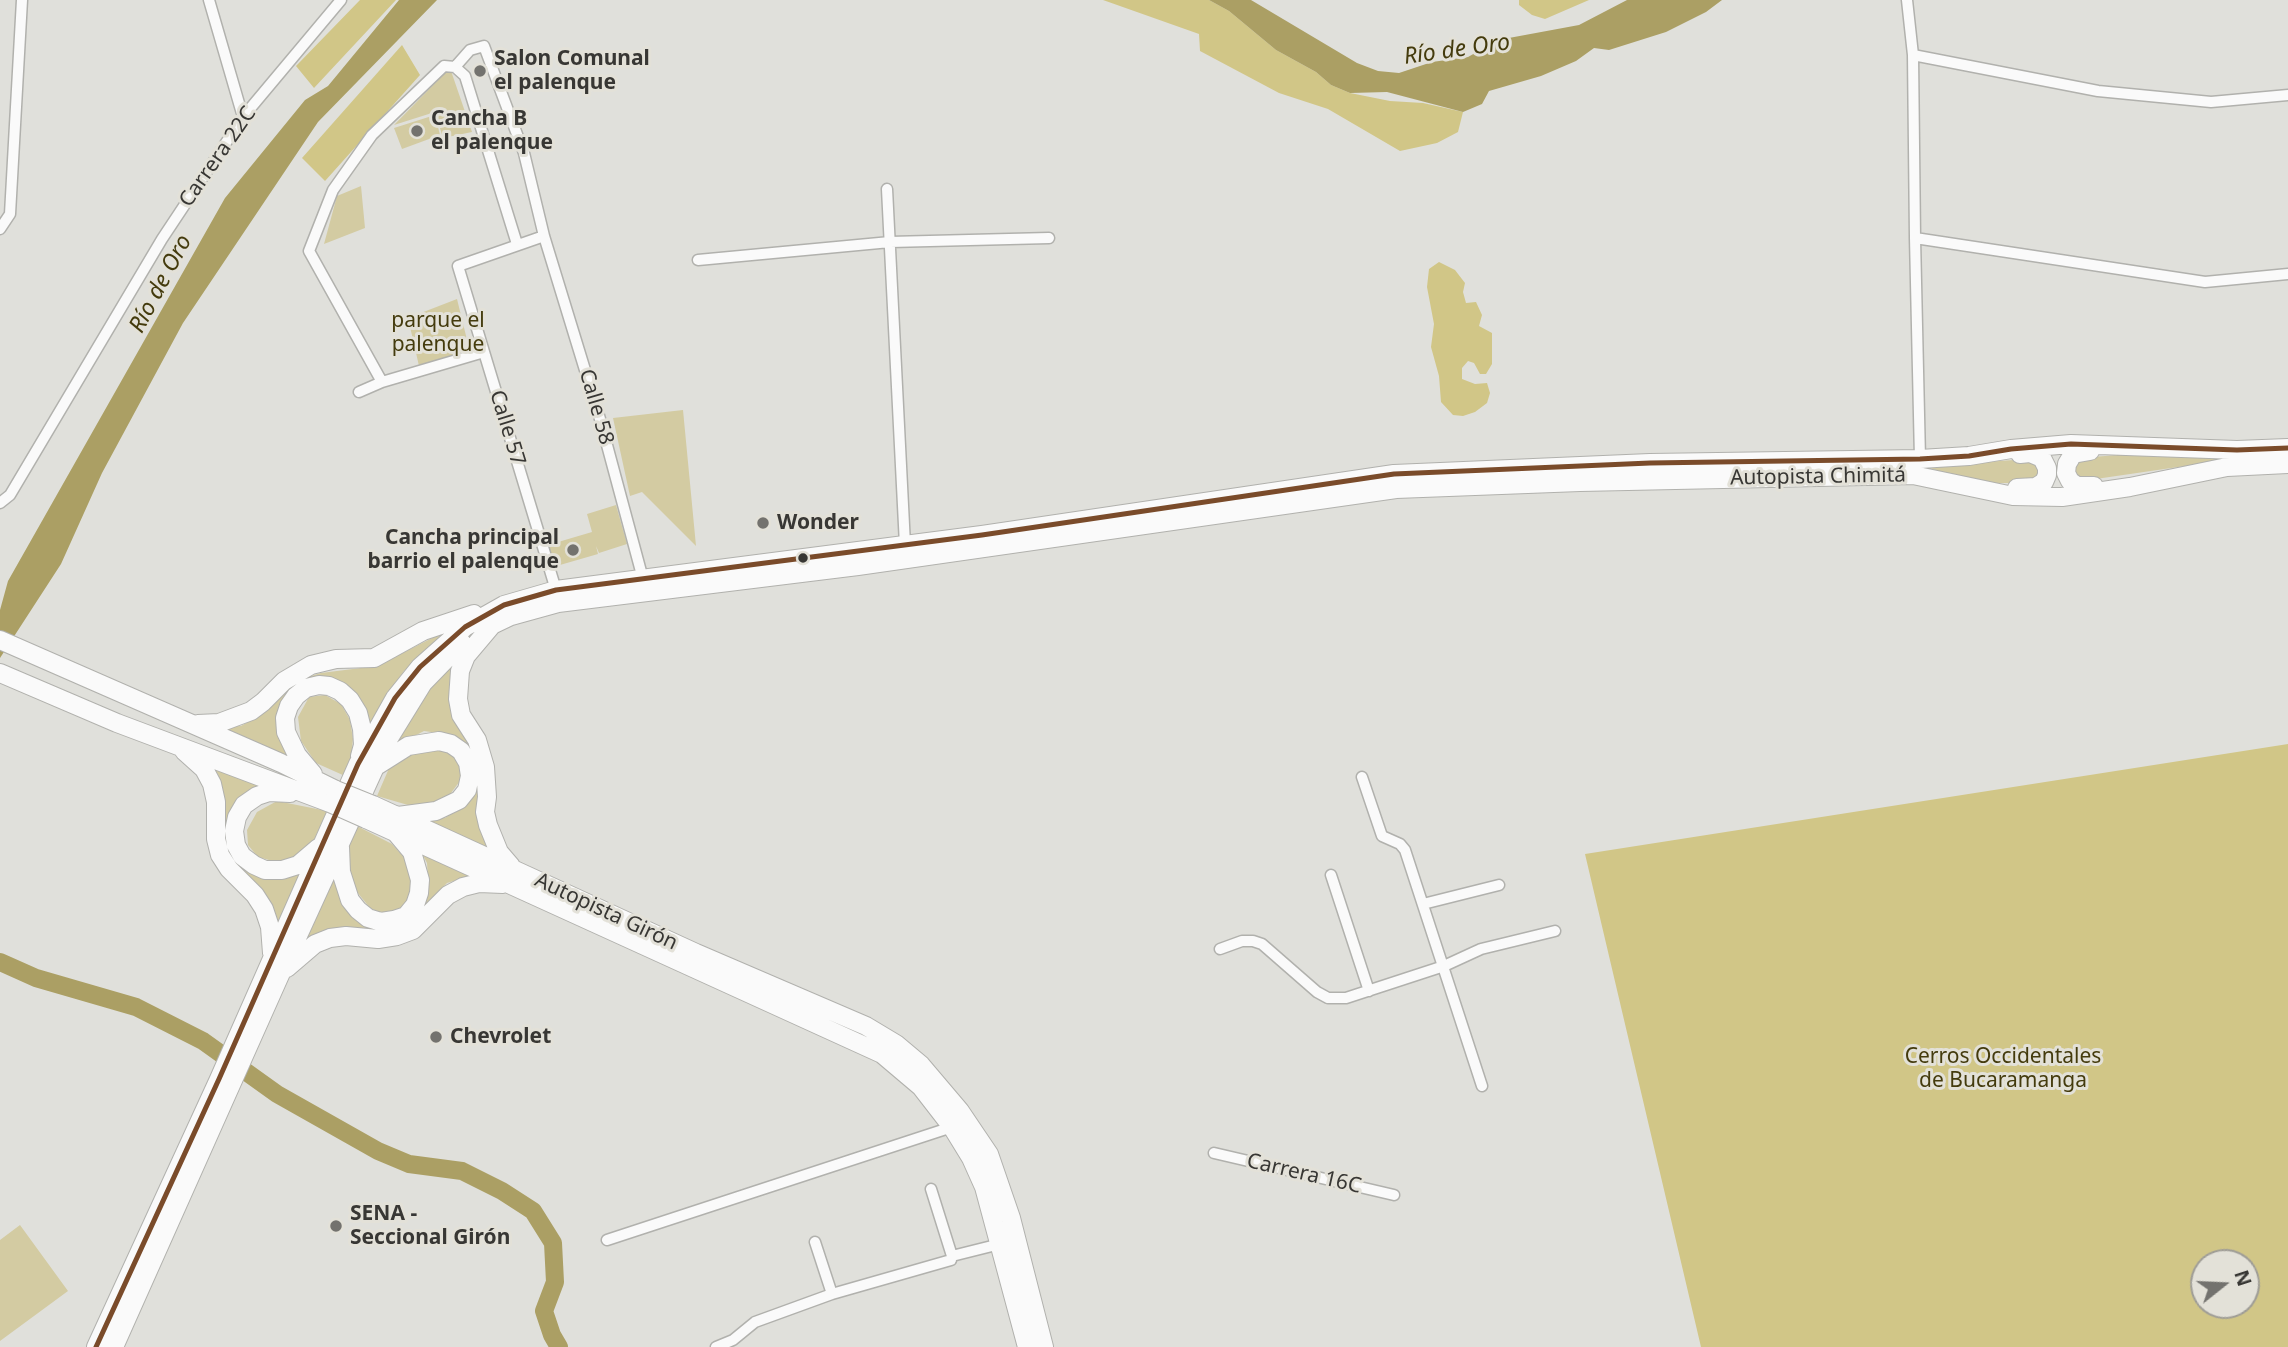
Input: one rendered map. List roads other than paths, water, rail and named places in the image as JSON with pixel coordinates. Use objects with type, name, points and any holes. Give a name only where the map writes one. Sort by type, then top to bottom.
[{"type":"highway","name":"Autopista Chimitá","points":[[367,766],[395,698],[427,660],[465,627],[504,605],[556,590],[905,545],[1394,474],[1650,463],[1920,459],[1969,456],[2044,445],[2237,450],[2288,447]]},
{"type":"highway","points":[[2138,447],[2125,451],[2076,452],[2067,464],[2068,478],[2073,484],[2083,488],[2162,479]]},
{"type":"highway","points":[[1969,456],[2030,453],[2042,457],[2047,468],[2043,482],[2036,487],[1972,488]]},
{"type":"highway","name":"Autopista Chimitá","points":[[342,800],[423,683],[451,652],[493,624],[558,603],[858,566],[1396,489],[1913,475],[2027,498],[2062,497],[2130,487],[2227,467],[2288,464]]},
{"type":"highway","points":[[192,724],[219,723],[251,711],[284,681],[311,665],[336,659],[374,657],[423,631],[504,605]]},
{"type":"highway","points":[[493,624],[466,656],[460,671],[458,699],[461,715],[477,740],[485,767],[485,812],[488,825],[499,852],[513,869]]},
{"type":"highway","name":"Autopista Girón","points":[[0,640],[192,724],[342,800],[513,869],[696,953],[866,1026],[896,1044],[921,1065],[960,1111],[989,1154],[1011,1218],[1044,1347]]},
{"type":"highway","name":"Autopista Girón","points":[[0,673],[117,723],[342,800]]},
{"type":"highway","points":[[332,843],[350,900],[358,911],[381,922],[405,916],[415,905],[420,880],[412,852],[395,823],[436,811],[459,800],[467,790],[470,776],[468,763],[461,751],[439,740],[408,746],[367,766],[358,713],[350,700],[329,686],[306,688],[289,705],[285,718],[286,732],[297,755],[342,800]]},
{"type":"highway","points":[[169,742],[197,762],[212,784],[216,802],[216,839],[220,855],[264,909],[270,927],[272,958]]},
{"type":"highway","points":[[332,843],[298,865],[282,870],[265,870],[242,856],[236,845],[234,831],[237,817],[244,805],[269,792],[342,800]]},
{"type":"highway","points":[[245,1036],[280,975],[332,843],[342,800]]},
{"type":"highway","name":"Autopista Girón","points":[[395,823],[521,887],[882,1054],[921,1087],[952,1127],[971,1158],[984,1187],[1027,1347]]},
{"type":"highway","points":[[114,1347],[245,1036],[272,958],[332,843]]},
{"type":"highway","points":[[280,975],[315,944],[330,938],[346,936],[378,939],[414,930],[448,895],[463,887],[478,883],[521,887]]},
{"type":"highway","points":[[96,1347],[225,1082]]},
{"type":"street","points":[[0,229],[10,214],[22,0]]},
{"type":"street","points":[[209,0],[243,117]]},
{"type":"street","name":"Carrera 22C","points":[[0,503],[10,495],[162,239],[243,117],[341,0]]},
{"type":"street","points":[[1907,0],[1913,55],[1914,238],[1920,459]]},
{"type":"street","name":"Calle 58","points":[[449,66],[470,50],[484,46],[524,153],[544,236],[600,419],[643,579]]},
{"type":"street","points":[[1913,55],[2098,91],[2211,102],[2288,95]]},
{"type":"street","points":[[382,382],[309,251],[333,190],[372,135],[449,66],[465,76],[517,244],[544,236]]},
{"type":"street","points":[[887,189],[905,545]]},
{"type":"street","points":[[1914,238],[2205,282],[2288,274]]},
{"type":"street","points":[[698,260],[890,242],[1049,239]]},
{"type":"street","name":"Calle 57","points":[[517,244],[458,266],[556,590]]},
{"type":"street","points":[[359,392],[382,382],[484,352]]},
{"type":"street","points":[[1362,777],[1382,836],[1400,844],[1405,850],[1482,1086]]},
{"type":"street","points":[[1331,875],[1369,991]]},
{"type":"street","points":[[1423,904],[1499,885]]},
{"type":"street","points":[[1220,949],[1253,940],[1262,944],[1317,992],[1328,998],[1346,998],[1444,966],[1481,949],[1555,931]]},
{"type":"street","points":[[607,1240],[952,1127]]},
{"type":"street","name":"Carrera 16C","points":[[1214,1153],[1394,1195]]},
{"type":"street","points":[[716,1347],[733,1340],[755,1321],[832,1294],[949,1262],[952,1256],[931,1189]]},
{"type":"street","points":[[815,1241],[832,1294]]},
{"type":"street","points":[[952,1256],[1000,1244]]},
{"type":"waterway","points":[[0,962],[36,978],[136,1007],[203,1041],[277,1094],[378,1151],[409,1164],[462,1171],[502,1191],[533,1211],[553,1243],[555,1282],[544,1311],[559,1347]]},
{"type":"place","name":"Salon Comunal el palenque","points":[[480,71]]},
{"type":"place","name":"Cancha B el palenque","points":[[417,131]]},
{"type":"place","name":"Wonder","points":[[763,523]]},
{"type":"place","name":"Cancha principal barrio el palenque","points":[[573,550]]},
{"type":"place","name":"Chevrolet","points":[[436,1037]]},
{"type":"place","name":"SENA - Seccional Girón","points":[[336,1226]]},
{"type":"water label","name":"Río de Oro","points":[[1457,50]]},
{"type":"water label","name":"Río de Oro","points":[[161,284]]},
{"type":"park label","name":"parque el palenque","points":[[438,333]]},
{"type":"park label","name":"Cerros Occidentales de Bucaramanga","points":[[2003,1069]]}]
